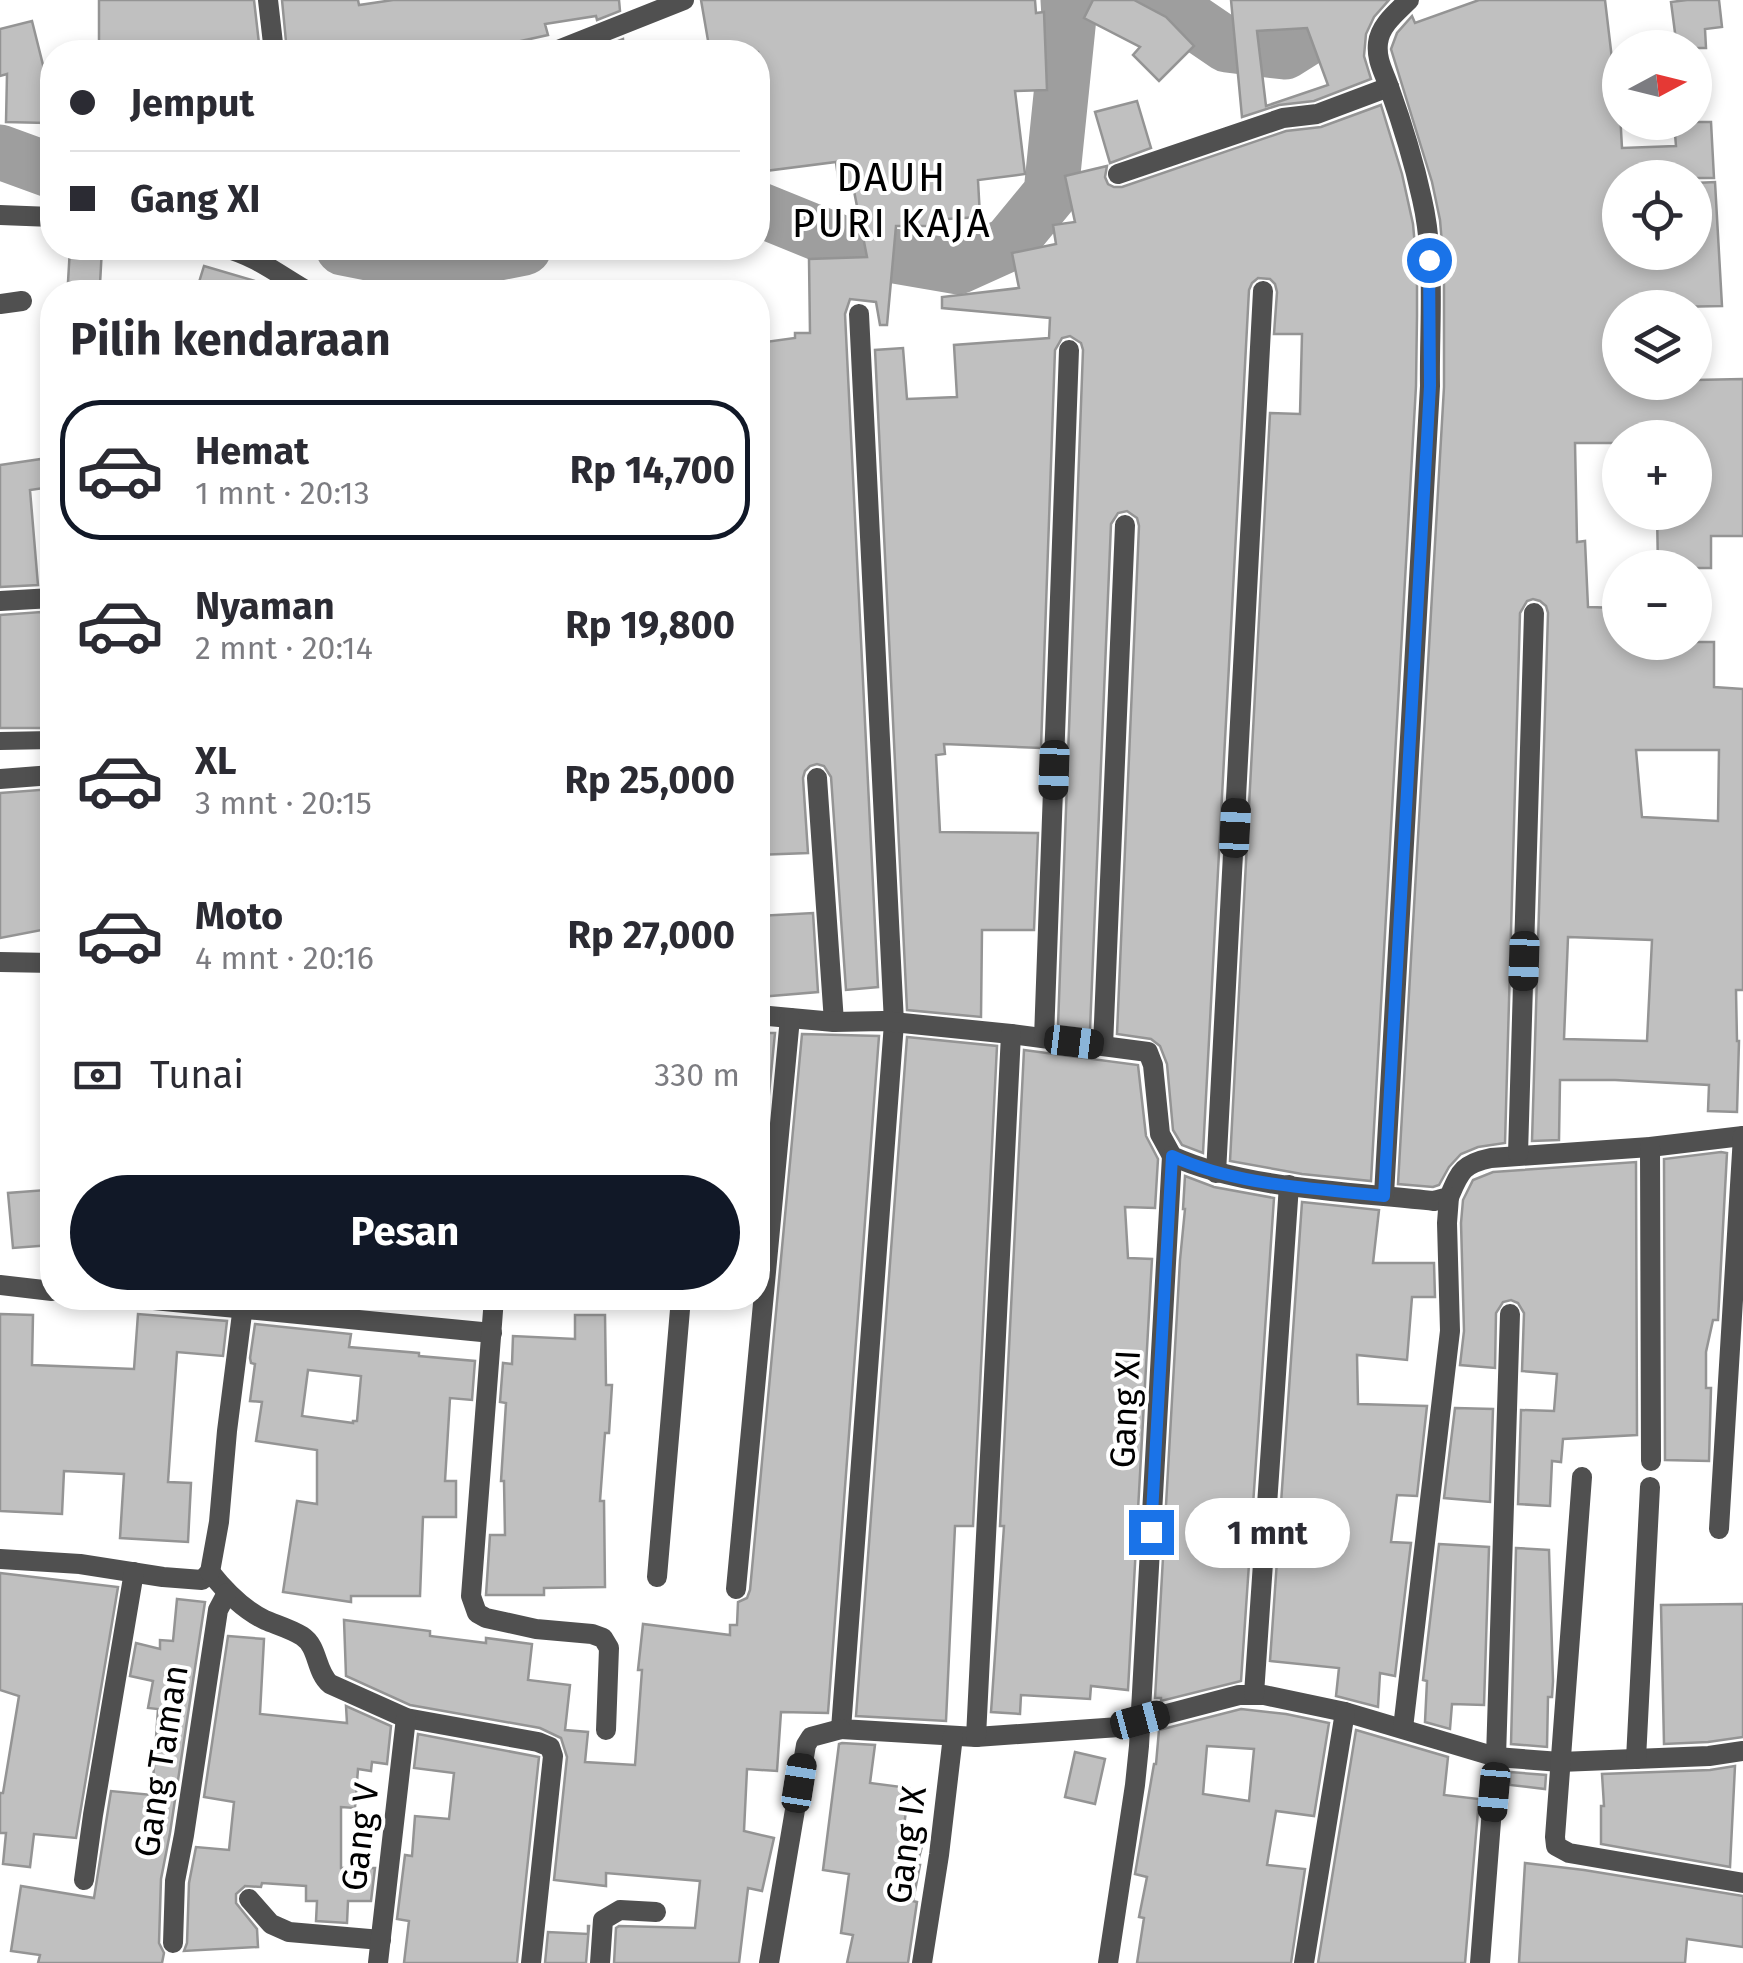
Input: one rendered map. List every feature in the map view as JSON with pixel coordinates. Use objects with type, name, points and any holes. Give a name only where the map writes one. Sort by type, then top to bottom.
[{"type":"street","points":[[268,0],[273,40]]},
{"type":"street","points":[[583,40],[684,0]]},
{"type":"street","points":[[1384,1196],[1430,386],[1428,230],[1422,198],[1378,61],[1378,41],[1383,27],[1409,0]]},
{"type":"street","points":[[1118,174],[1282,118],[1317,114],[1389,87]]},
{"type":"street","points":[[0,215],[40,217]]},
{"type":"street","points":[[253,260],[288,280]]},
{"type":"street","points":[[1216,1172],[1263,291]]},
{"type":"street","points":[[0,304],[22,301]]},
{"type":"street","points":[[841,1729],[894,1023],[859,314]]},
{"type":"street","points":[[1044,1038],[1069,350]]},
{"type":"street","points":[[1103,1046],[1125,526]]},
{"type":"street","points":[[0,602],[40,599]]},
{"type":"street","points":[[1518,1154],[1534,613]]},
{"type":"street","points":[[0,779],[40,776]]},
{"type":"street","points":[[817,778],[834,1022]]},
{"type":"street","points":[[0,962],[40,964]]},
{"type":"street","points":[[770,1016],[1011,1034],[1148,1052],[1153,1065],[1160,1134],[1172,1156],[1216,1172],[1289,1185],[1434,1201],[1449,1197]]},
{"type":"street","points":[[770,1230],[790,1018]]},
{"type":"street","points":[[976,1737],[1011,1034]]},
{"type":"street","points":[[1403,1728],[1450,1331],[1449,1197],[1460,1172],[1472,1162],[1518,1154],[1650,1147],[1743,1136],[1719,1528]]},
{"type":"street","points":[[1650,1147],[1651,1461]]},
{"type":"street","name":"Gang XI","points":[[1108,1963],[1136,1785],[1172,1156]]},
{"type":"street","points":[[1254,1694],[1289,1185]]},
{"type":"street","points":[[0,1285],[40,1289]]},
{"type":"street","points":[[0,1559],[80,1564],[202,1580],[210,1572],[243,1310]]},
{"type":"street","points":[[300,1310],[492,1334]]},
{"type":"street","points":[[493,1310],[471,1586],[474,1606],[476,1613],[486,1618],[603,1638],[609,1648],[606,1730]]},
{"type":"street","points":[[657,1578],[680,1310]]},
{"type":"street","points":[[736,1590],[762,1310]]},
{"type":"street","points":[[1480,1963],[1496,1757],[1510,1314]]},
{"type":"street","points":[[1582,1477],[1556,1846],[1562,1852],[1743,1883]]},
{"type":"street","points":[[1636,1759],[1650,1487]]},
{"type":"street","points":[[84,1880],[134,1572]]},
{"type":"street","points":[[210,1572],[226,1592],[260,1618],[304,1637],[313,1647],[320,1671],[330,1684],[406,1718],[550,1746],[554,1756],[531,1963]]},
{"type":"street","name":"Gang Taman","points":[[173,1943],[175,1881],[218,1610],[226,1592]]},
{"type":"street","points":[[768,1963],[806,1744],[811,1737],[841,1729],[976,1737],[1098,1729],[1254,1694],[1345,1712],[1496,1757],[1560,1762],[1743,1751]]},
{"type":"street","points":[[1304,1963],[1345,1712]]},
{"type":"street","name":"Gang V","points":[[378,1963],[406,1718]]},
{"type":"street","name":"Gang IX","points":[[922,1963],[953,1736]]},
{"type":"street","points":[[249,1898],[271,1924],[289,1932],[381,1940]]},
{"type":"street","points":[[600,1963],[603,1920],[620,1910],[656,1912]]},
{"type":"lane","points":[[0,741],[40,740]]},
{"type":"building","points":[[99,0],[254,0],[259,40],[99,40]]},
{"type":"building","points":[[282,0],[358,0],[359,5],[393,0],[619,0],[620,11],[597,20],[596,16],[545,24],[548,35],[526,40],[286,40]]},
{"type":"building","points":[[701,0],[1035,0],[1036,13],[1044,12],[1047,90],[1015,91],[1025,174],[978,180],[980,217],[930,220],[930,226],[896,226],[887,325],[880,325],[876,302],[850,299],[845,314],[878,987],[846,990],[831,777],[824,766],[810,766],[803,778],[808,853],[770,855],[770,341],[795,338],[795,333],[810,333],[809,259],[867,257],[854,191],[840,193],[836,162],[770,170],[770,40],[708,40]]},
{"type":"building","points":[[1093,0],[1134,0],[1166,17],[1194,46],[1159,81],[1133,55],[1140,47],[1084,18]]},
{"type":"building","points":[[1231,0],[1389,0],[1366,34],[1364,56],[1371,79],[1314,101],[1279,105],[1242,117]],"holes":[[[1307,28],[1328,85],[1266,106],[1257,31]]]},
{"type":"building","points":[[1479,0],[1605,0],[1609,30],[1602,30],[1602,140],[1622,140],[1622,148],[1676,146],[1676,140],[1712,140],[1714,178],[1712,160],[1602,160],[1602,270],[1712,270],[1715,182],[1722,306],[1712,306],[1712,290],[1602,290],[1602,400],[1712,400],[1712,380],[1743,379],[1743,536],[1711,536],[1711,550],[1658,550],[1657,530],[1712,530],[1712,420],[1602,420],[1602,443],[1575,443],[1577,542],[1585,541],[1588,607],[1602,607],[1602,660],[1712,660],[1714,642],[1714,687],[1743,689],[1743,990],[1736,990],[1737,1112],[1708,1111],[1709,1085],[1560,1080],[1559,1140],[1532,1141],[1548,613],[1546,606],[1533,599],[1527,601],[1520,613],[1505,1143],[1461,1154],[1439,1185],[1433,1187],[1398,1184],[1444,387],[1440,220],[1391,49],[1397,33],[1412,16],[1415,23]],"holes":[[[1636,750],[1719,750],[1718,821],[1642,817]],[[1568,937],[1652,940],[1647,1041],[1564,1039]]]},
{"type":"building","points":[[1719,0],[1722,27],[1675,30],[1671,2]]},
{"type":"building","points":[[32,21],[40,53],[40,123],[6,122],[7,74],[0,76],[0,29]]},
{"type":"building","points":[[1137,101],[1151,148],[1110,163],[1095,112]]},
{"type":"building","points":[[1381,105],[1413,224],[1417,316],[1371,1181],[1230,1161],[1270,413],[1300,414],[1302,334],[1274,334],[1275,284],[1270,279],[1258,278],[1249,290],[1203,1153],[1182,1145],[1173,1130],[1167,1064],[1160,1046],[1151,1039],[1117,1034],[1139,526],[1137,518],[1127,511],[1118,513],[1111,524],[1090,1030],[1058,1026],[1083,350],[1081,343],[1070,336],[1062,338],[1055,350],[1041,748],[944,744],[945,754],[936,755],[940,832],[1038,833],[1034,930],[982,930],[981,1017],[907,1010],[875,350],[903,348],[907,399],[957,397],[954,345],[1049,338],[1050,318],[942,308],[942,297],[1019,288],[1012,253],[1056,244],[1053,225],[1075,222],[1065,176],[1107,166],[1108,184],[1122,187],[1286,131],[1321,127]]},
{"type":"building","points":[[69,260],[101,260],[100,280],[68,280]]},
{"type":"building","points":[[204,266],[252,280],[200,280]]},
{"type":"building","points":[[40,459],[40,489],[30,490],[38,585],[0,587],[0,465]]},
{"type":"building","points":[[40,612],[40,728],[0,728],[0,615]]},
{"type":"building","points":[[40,790],[40,930],[0,938],[0,793]]},
{"type":"building","points":[[813,913],[818,992],[770,996],[770,915]]},
{"type":"building","points":[[770,1033],[775,1033],[770,1084]]},
{"type":"building","points":[[802,1034],[879,1036],[828,1713],[781,1712],[777,1771],[747,1769],[744,1831],[774,1838],[762,1891],[748,1888],[739,1963],[614,1963],[619,1926],[695,1928],[700,1881],[606,1873],[606,1886],[554,1880],[567,1757],[561,1738],[540,1728],[410,1705],[346,1676],[344,1620],[430,1631],[430,1636],[532,1644],[528,1680],[570,1685],[565,1730],[588,1732],[585,1762],[635,1765],[643,1624],[730,1635],[730,1625],[737,1625],[738,1602],[747,1598],[750,1590]]},
{"type":"building","points":[[907,1037],[997,1046],[973,1526],[955,1526],[946,1721],[856,1716]]},
{"type":"building","points":[[1024,1050],[1138,1065],[1146,1136],[1158,1159],[1155,1208],[1125,1207],[1128,1258],[1152,1259],[1128,1690],[1091,1686],[1090,1699],[1021,1695],[1020,1714],[991,1712],[1004,1526],[1000,1526]]},
{"type":"building","points":[[1727,1153],[1718,1320],[1713,1320],[1706,1352],[1706,1388],[1711,1388],[1709,1461],[1665,1460],[1664,1159]]},
{"type":"building","points":[[1636,1162],[1637,1435],[1563,1439],[1561,1462],[1552,1461],[1550,1506],[1518,1504],[1521,1410],[1554,1411],[1557,1374],[1522,1371],[1524,1313],[1511,1300],[1503,1302],[1496,1313],[1495,1368],[1460,1365],[1464,1331],[1463,1200],[1473,1180],[1493,1172]]},
{"type":"building","points":[[1185,1176],[1214,1187],[1274,1198],[1241,1681],[1161,1701],[1155,1698]]},
{"type":"building","points":[[40,1190],[40,1246],[13,1248],[8,1193]]},
{"type":"building","points":[[1302,1202],[1379,1210],[1373,1263],[1434,1263],[1435,1297],[1412,1297],[1407,1360],[1357,1355],[1358,1404],[1427,1406],[1417,1496],[1397,1495],[1391,1542],[1411,1543],[1395,1676],[1380,1673],[1378,1707],[1336,1696],[1339,1668],[1270,1661]]},
{"type":"building","points":[[0,1314],[33,1315],[32,1365],[134,1369],[138,1314],[227,1321],[223,1356],[177,1352],[168,1482],[191,1483],[188,1542],[120,1538],[124,1474],[64,1471],[62,1514],[0,1511]]},
{"type":"building","points":[[575,1315],[605,1315],[606,1385],[612,1385],[600,1501],[604,1501],[605,1587],[544,1588],[544,1595],[486,1595],[490,1535],[505,1535],[501,1481],[506,1403],[500,1402],[503,1363],[512,1364],[513,1336],[575,1339]]},
{"type":"building","points":[[255,1324],[351,1334],[349,1347],[475,1361],[472,1400],[450,1398],[445,1481],[456,1481],[456,1517],[423,1517],[420,1596],[351,1596],[351,1602],[283,1592],[297,1501],[317,1504],[317,1450],[256,1441],[262,1402],[250,1401],[255,1364],[250,1358]],"holes":[[[308,1370],[361,1376],[357,1421],[302,1416]]]},
{"type":"building","points":[[1455,1408],[1493,1409],[1490,1502],[1444,1498]]},
{"type":"building","points":[[1439,1544],[1489,1547],[1484,1705],[1452,1704],[1450,1729],[1425,1722],[1427,1681],[1423,1680]]},
{"type":"building","points":[[1516,1548],[1549,1550],[1553,1681],[1552,1697],[1548,1697],[1547,1747],[1511,1744]]},
{"type":"building","points":[[0,1573],[118,1587],[76,1838],[34,1834],[30,1867],[3,1864],[6,1833],[0,1833],[0,1793],[19,1696],[0,1690]]},
{"type":"building","points":[[177,1599],[205,1602],[161,1879],[162,1963],[38,1963],[40,1955],[11,1951],[21,1886],[94,1898],[111,1791],[152,1795],[158,1709],[148,1708],[153,1681],[130,1676],[136,1643],[160,1649],[160,1640],[173,1641]]},
{"type":"building","points":[[1743,1604],[1743,1737],[1664,1744],[1661,1605]]},
{"type":"building","points":[[228,1636],[264,1639],[260,1714],[347,1723],[346,1706],[391,1726],[387,1764],[372,1762],[371,1771],[358,1769],[355,1808],[341,1807],[341,1868],[375,1868],[371,1901],[348,1901],[347,1923],[316,1921],[317,1901],[306,1901],[306,1886],[245,1886],[236,1894],[236,1903],[257,1929],[258,1947],[184,1951],[196,1847],[229,1850],[234,1802],[204,1797]]},
{"type":"building","points":[[1241,1709],[1329,1723],[1314,1816],[1276,1811],[1267,1865],[1305,1869],[1291,1963],[1137,1963],[1144,1918],[1139,1917],[1147,1877],[1135,1874],[1159,1730]],"holes":[[[1207,1746],[1254,1749],[1249,1801],[1203,1794]]]},
{"type":"building","points":[[1356,1730],[1448,1757],[1444,1795],[1479,1799],[1465,1963],[1318,1963]]},
{"type":"building","points":[[418,1734],[539,1757],[517,1963],[404,1963],[409,1921],[397,1919],[405,1855],[412,1856],[415,1816],[449,1819],[454,1773],[414,1768]]},
{"type":"building","points":[[842,1743],[875,1745],[870,1783],[909,1788],[903,1834],[924,1839],[917,1865],[913,1901],[917,1902],[908,1963],[847,1963],[853,1935],[841,1933],[849,1874],[823,1870]]},
{"type":"building","points":[[1075,1752],[1105,1759],[1095,1804],[1065,1797]]},
{"type":"building","points":[[1735,1766],[1730,1867],[1601,1844],[1602,1774]]},
{"type":"building","points":[[1510,1772],[1546,1775],[1545,1789],[1510,1785]]},
{"type":"building","points":[[1525,1863],[1743,1896],[1743,1947],[1687,1939],[1685,1963],[1519,1963]]},
{"type":"building","points":[[589,1926],[586,1963],[545,1963],[548,1932],[588,1934]]},
{"type":"waterway","points":[[770,214],[859,250],[958,267],[1009,244],[1051,193],[1068,0]]},
{"type":"waterway","points":[[1161,0],[1227,45],[1285,52],[1320,30],[1350,0]]},
{"type":"waterway","points":[[0,152],[40,167]]},
{"type":"waterway","points":[[404,260],[434,266],[464,260]]},
{"type":"district","name":"DAUH PURI KAJA","points":[[892,201]]},
{"type":"route","points":[[1151,1532],[1172,1156],[1216,1172],[1384,1196],[1430,386],[1429,260]]}]
